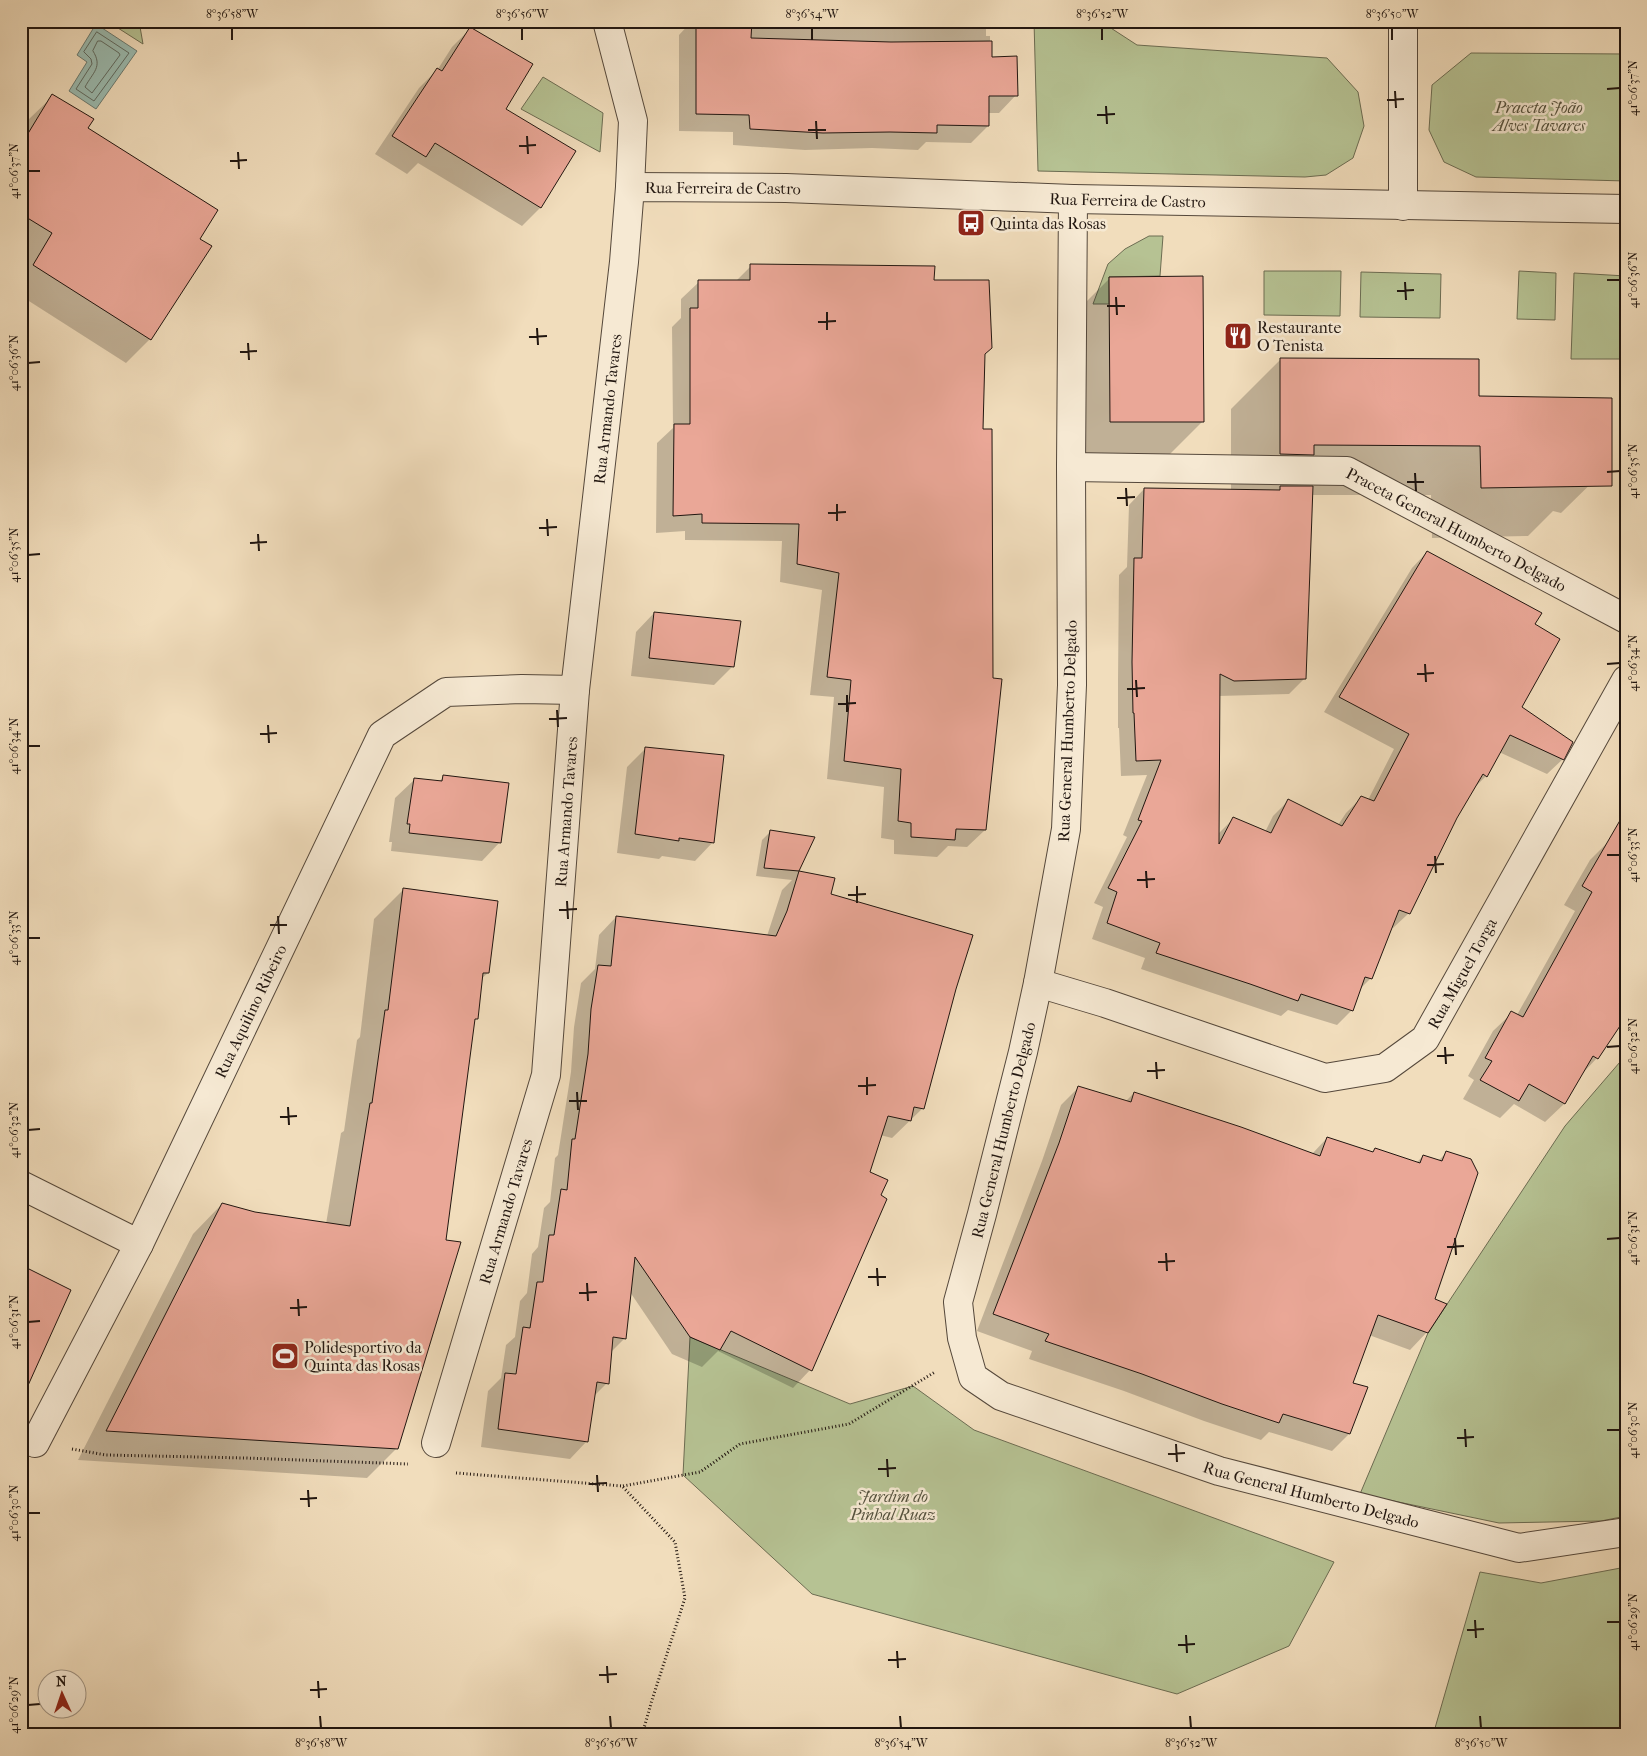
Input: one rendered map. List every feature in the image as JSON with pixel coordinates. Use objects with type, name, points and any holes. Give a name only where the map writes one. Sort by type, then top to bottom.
[{"type":"street","name":"Rua Armando Tavares","points":[[436,1443],[546,1075],[575,690],[624,262],[630,186],[633,121],[607,21]]},
{"type":"street","points":[[1403,21],[1403,206]]},
{"type":"street","name":"Rua Ferreira de Castro","points":[[630,186],[786,188],[1073,199],[1626,210]]},
{"type":"street","name":"Rua General Humberto Delgado","points":[[1073,199],[1070,467],[1072,685],[1066,829],[1038,983],[1019,1071],[958,1302],[962,1338],[973,1377],[1001,1396],[1219,1471],[1519,1548],[1626,1532]]},
{"type":"street","name":"Praceta General Humberto Delgado","points":[[1070,467],[1347,471],[1626,619]]},
{"type":"street","name":"Rua Miguel Torga","points":[[1038,983],[1105,1003],[1325,1078],[1385,1068],[1425,1039],[1626,680]]},
{"type":"street","name":"Rua Aquilino Ribeiro","points":[[36,1443],[139,1244],[382,735],[446,692],[522,689],[575,690]]},
{"type":"street","points":[[21,1185],[139,1244]]},
{"type":"path","points":[[451,1472],[622,1486],[700,1472],[740,1444],[849,1424],[966,1354]]},
{"type":"path","points":[[36,1443],[106,1455],[416,1465]]},
{"type":"path","points":[[622,1486],[675,1542],[685,1598],[642,1735]]},
{"type":"green space","points":[[107,21],[139,21],[143,44]]},
{"type":"green space","points":[[1034,21],[1100,21],[1137,45],[1327,58],[1358,92],[1364,126],[1353,158],[1326,175],[1305,177],[1038,171]]},
{"type":"green space","name":"Praceta João Alves Tavares","points":[[1471,53],[1626,54],[1626,181],[1476,177],[1444,162],[1429,130],[1432,85]]},
{"type":"green space","points":[[543,77],[603,113],[600,152],[521,109]]},
{"type":"green space","points":[[1149,236],[1163,236],[1160,276],[1109,277],[1109,304],[1093,304],[1108,264],[1125,249]]},
{"type":"green space","points":[[1264,271],[1341,271],[1340,316],[1264,315]]},
{"type":"green space","points":[[1519,271],[1556,273],[1555,320],[1517,319]]},
{"type":"green space","points":[[1361,272],[1441,274],[1440,318],[1360,317]]},
{"type":"green space","points":[[1574,273],[1626,276],[1626,359],[1571,359]]},
{"type":"green space","points":[[1626,1055],[1626,1516],[1601,1521],[1499,1523],[1360,1494],[1428,1333],[1565,1126]]},
{"type":"green space","name":"Jardim do Pinhal Ruaz","points":[[690,1337],[850,1404],[913,1386],[974,1430],[1334,1562],[1289,1646],[1177,1694],[812,1594],[683,1475]]},
{"type":"green space","points":[[1626,1567],[1626,1735],[1433,1735],[1480,1572],[1541,1583]]},
{"type":"water","points":[[96,24],[137,51],[96,109],[69,91],[87,62],[77,55]]},
{"type":"building","points":[[696,21],[752,21],[751,38],[891,42],[992,41],[992,57],[1017,56],[1018,96],[989,96],[989,126],[937,125],[937,133],[823,133],[750,129],[749,115],[696,114]]},
{"type":"building","points":[[470,27],[533,64],[506,109],[576,151],[541,208],[435,143],[426,157],[392,136],[437,68],[442,71]]},
{"type":"building","points":[[52,94],[94,119],[88,128],[218,210],[200,239],[212,246],[151,340],[33,265],[52,233],[21,214],[21,145]]},
{"type":"building","points":[[750,264],[935,266],[934,280],[989,280],[992,348],[985,354],[983,429],[992,429],[993,678],[1002,679],[986,830],[956,829],[955,840],[911,837],[911,823],[898,821],[901,769],[844,761],[851,680],[827,677],[839,573],[797,564],[799,524],[702,523],[702,514],[673,516],[674,424],[690,424],[690,308],[698,308],[698,280],[750,280]]},
{"type":"building","points":[[1203,276],[1204,422],[1110,422],[1109,277]]},
{"type":"building","points":[[1280,358],[1479,359],[1479,396],[1612,398],[1612,486],[1481,488],[1480,446],[1314,445],[1314,455],[1280,454]]},
{"type":"building","points":[[1280,486],[1313,486],[1306,679],[1234,681],[1220,674],[1219,844],[1233,817],[1271,833],[1288,799],[1342,826],[1361,796],[1374,801],[1409,734],[1339,697],[1427,551],[1542,613],[1535,624],[1560,639],[1522,707],[1573,742],[1564,760],[1510,735],[1487,777],[1483,774],[1457,818],[1410,914],[1399,910],[1372,979],[1365,977],[1353,1011],[1301,994],[1298,1001],[1156,953],[1160,943],[1107,923],[1117,892],[1108,888],[1142,821],[1138,820],[1161,760],[1136,761],[1133,713],[1134,558],[1142,558],[1144,488],[1280,490]]},
{"type":"building","points":[[654,612],[741,621],[734,667],[649,658]]},
{"type":"building","points":[[645,747],[724,755],[714,843],[679,838],[679,841],[635,834]]},
{"type":"building","points":[[443,775],[509,783],[501,843],[409,833],[410,824],[407,824],[414,778],[442,781]]},
{"type":"building","points":[[1626,810],[1626,1017],[1598,1059],[1593,1056],[1565,1104],[1529,1084],[1519,1101],[1480,1080],[1492,1061],[1485,1058],[1511,1011],[1523,1017],[1592,892],[1582,886]]},
{"type":"building","points":[[770,830],[815,837],[799,871],[764,868]]},
{"type":"building","points":[[799,871],[835,878],[831,894],[973,935],[956,989],[924,1109],[914,1107],[911,1121],[888,1116],[870,1172],[888,1180],[881,1195],[887,1199],[812,1371],[731,1331],[720,1350],[690,1337],[635,1257],[626,1339],[613,1337],[609,1384],[597,1382],[588,1442],[498,1429],[505,1373],[516,1374],[523,1327],[530,1328],[537,1282],[543,1282],[549,1235],[554,1235],[561,1189],[567,1190],[572,1139],[575,1139],[588,1054],[591,1009],[598,965],[611,966],[616,916],[776,936],[787,911]]},
{"type":"building","name":"Polidesportivo da Quinta das Rosas","points":[[403,888],[498,901],[489,973],[483,973],[478,1019],[475,1019],[446,1240],[461,1242],[398,1449],[106,1431],[222,1203],[255,1212],[350,1226],[370,1103],[372,1103],[385,1010],[388,1010]]},
{"type":"building","points":[[1078,1086],[1131,1102],[1134,1092],[1241,1127],[1320,1156],[1327,1137],[1373,1152],[1375,1148],[1420,1163],[1423,1155],[1442,1161],[1446,1151],[1471,1159],[1478,1173],[1435,1299],[1447,1304],[1428,1333],[1378,1315],[1353,1383],[1368,1387],[1350,1434],[1283,1414],[1279,1423],[1222,1404],[1045,1341],[1049,1334],[993,1314],[1059,1143]]},
{"type":"building","points":[[21,1265],[71,1290],[21,1401]]},
{"type":"place","name":"Quinta das Rosas","points":[[971,223]]},
{"type":"place","name":"Restaurante O Tenista","points":[[1238,336]]},
{"type":"place","name":"Polidesportivo da Quinta das Rosas","points":[[285,1356]]}]
